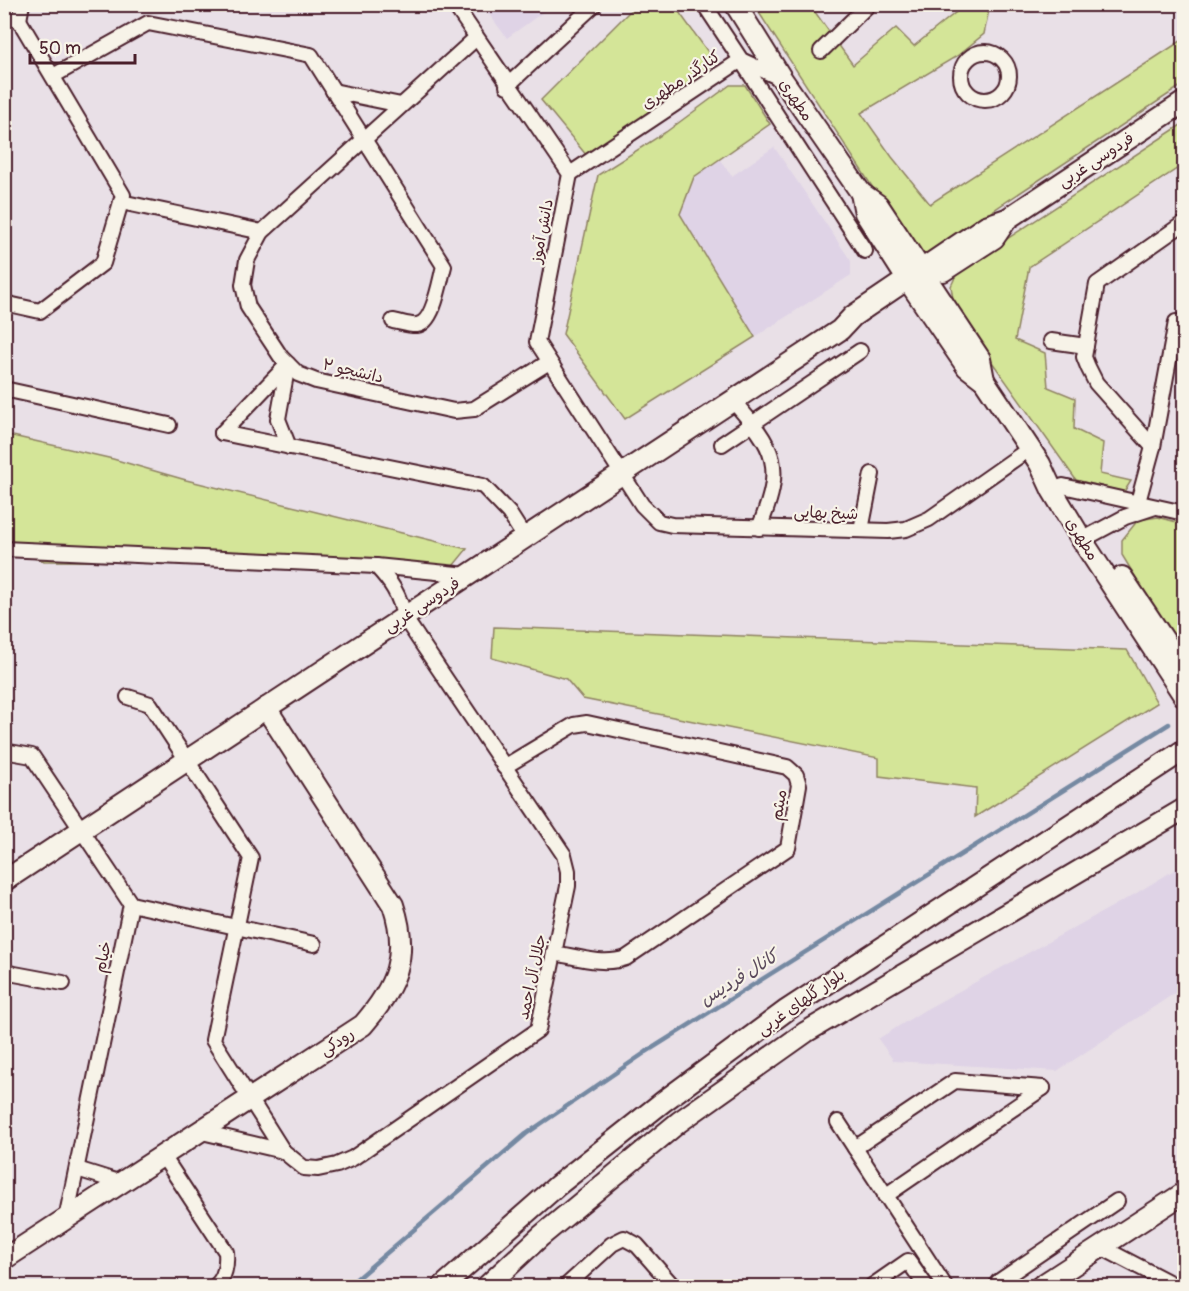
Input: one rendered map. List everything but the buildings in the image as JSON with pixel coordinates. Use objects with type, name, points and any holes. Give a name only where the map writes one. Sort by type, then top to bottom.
[{"type":"main road","name":"مطهری","points":[[735,4],[782,79],[861,193],[866,213],[917,280],[967,367],[984,380],[1058,488],[1185,696]]},
{"type":"main road","name":"فردوسی غربی","points":[[4,881],[840,330],[854,316],[917,280],[986,226],[1007,219],[1185,102]]},
{"type":"main road","points":[[1087,537],[1185,670]]},
{"type":"main road","name":"رودکی","points":[[4,1259],[363,1025],[392,987],[399,963],[401,941],[399,922],[393,905],[266,708]]},
{"type":"main road","name":"بلوار گلهای غربی","points":[[443,1287],[558,1185],[664,1101],[787,1010],[1183,749]]},
{"type":"main road","name":"بلوار گلهای غربی","points":[[487,1287],[541,1236],[679,1122],[806,1032],[1185,809]]},
{"type":"main road","points":[[1041,1287],[1185,1193]]},
{"type":"street","points":[[4,303],[40,311],[103,262],[123,195],[19,20],[22,4]]},
{"type":"street","points":[[453,4],[507,86],[570,174]]},
{"type":"street","points":[[507,86],[595,4]]},
{"type":"street","points":[[704,4],[741,60],[782,79]]},
{"type":"street","points":[[821,51],[869,4]]},
{"type":"street","points":[[4,17],[19,20]]},
{"type":"street","points":[[53,76],[148,23],[311,55],[444,266],[431,312],[426,321],[418,325],[393,321]]},
{"type":"street","name":"دانشجو ۲","points":[[476,38],[262,232],[247,260],[243,285],[248,307],[281,357],[298,374],[316,381],[454,411],[474,409],[549,362]]},
{"type":"street","name":"کنارگذر مطهری","points":[[570,174],[741,60],[865,251]]},
{"type":"street","points":[[333,91],[401,105]]},
{"type":"street","name":"دانش آموز","points":[[570,174],[537,342],[621,473]]},
{"type":"street","points":[[121,202],[262,232]]},
{"type":"street","points":[[1153,447],[1096,383],[1084,357],[1097,284],[1185,223]]},
{"type":"street","points":[[1138,502],[1153,447],[1176,322]]},
{"type":"street","points":[[1051,341],[1086,346]]},
{"type":"street","points":[[722,444],[860,351]]},
{"type":"street","points":[[288,364],[222,433],[483,486],[509,513],[525,538]]},
{"type":"street","points":[[288,364],[278,419],[289,447]]},
{"type":"street","points":[[4,389],[169,424]]},
{"type":"street","points":[[732,400],[754,424],[769,448],[775,466],[770,501],[759,528]]},
{"type":"street","name":"شیخ بهایی","points":[[621,473],[642,505],[659,522],[672,525],[888,531],[906,529],[929,519],[1035,457]]},
{"type":"street","points":[[861,530],[872,474]]},
{"type":"street","points":[[1058,488],[1185,513]]},
{"type":"street","points":[[1087,537],[1131,514],[1157,507]]},
{"type":"street","points":[[4,549],[376,566],[467,575]]},
{"type":"street","name":"جلال آل احمد","points":[[128,698],[150,704],[251,858],[213,1040],[283,1151],[304,1168],[318,1169],[337,1165],[353,1158],[538,1030],[568,886],[568,871],[564,855],[404,617],[401,601],[391,581],[376,566]]},
{"type":"street","name":"میثم","points":[[504,767],[574,725],[587,723],[788,767],[796,775],[799,785],[788,848],[626,958],[616,962],[605,962],[554,953]]},
{"type":"street","points":[[4,751],[32,756],[131,904],[314,944]]},
{"type":"street","name":"خیام","points":[[66,1219],[131,904]]},
{"type":"street","points":[[4,972],[63,983]]},
{"type":"street","points":[[855,1149],[955,1081],[1043,1088],[885,1196]]},
{"type":"street","points":[[838,1122],[945,1287]]},
{"type":"street","points":[[202,1132],[283,1151]]},
{"type":"street","points":[[163,1156],[226,1252],[227,1260],[223,1276],[215,1287]]},
{"type":"street","points":[[77,1169],[122,1183]]},
{"type":"street","points":[[996,1287],[998,1282],[1117,1201]]},
{"type":"street","points":[[566,1287],[612,1244],[624,1238],[637,1245],[673,1287]]},
{"type":"street","points":[[1101,1246],[1176,1287]]},
{"type":"street","points":[[872,1287],[908,1261],[926,1287]]},
{"type":"shaded area","points":[[482,5],[553,5],[507,38]]},
{"type":"shaded area","points":[[774,147],[851,261],[851,275],[755,337],[680,214],[694,177],[720,160],[732,176]]},
{"type":"shaded area","points":[[1184,864],[1184,987],[1057,1071],[894,1061],[878,1039],[923,1011],[1135,894]]},
{"type":"green space","points":[[636,5],[674,5],[716,63],[587,156],[541,100]]},
{"type":"green space","points":[[754,5],[810,5],[853,65],[896,28],[914,46],[965,5],[990,5],[984,34],[957,56],[861,113],[892,157],[930,204],[1184,39],[1184,84],[926,255],[912,248]]},
{"type":"green space","points":[[730,85],[745,85],[770,124],[694,177],[680,214],[755,337],[625,419],[563,334],[598,175],[666,132]]},
{"type":"green space","points":[[1184,123],[1184,164],[1029,267],[1015,340],[1045,353],[1048,387],[1075,398],[1074,429],[1103,443],[1100,474],[1131,481],[1124,492],[1076,480],[970,331],[953,299],[951,286],[958,271]]},
{"type":"green space","points":[[4,434],[113,459],[186,480],[467,549],[449,571],[204,562],[44,561],[5,550]]},
{"type":"green space","points":[[1158,517],[1184,524],[1184,653],[1122,555],[1122,540],[1138,520]]},
{"type":"green space","points":[[494,627],[1127,650],[1157,703],[975,817],[976,788],[879,776],[879,758],[583,699],[566,679],[492,658]]},
{"type":"waterway","name":"کانال فردیس","points":[[348,1286],[526,1134],[646,1052],[1169,724]]}]
